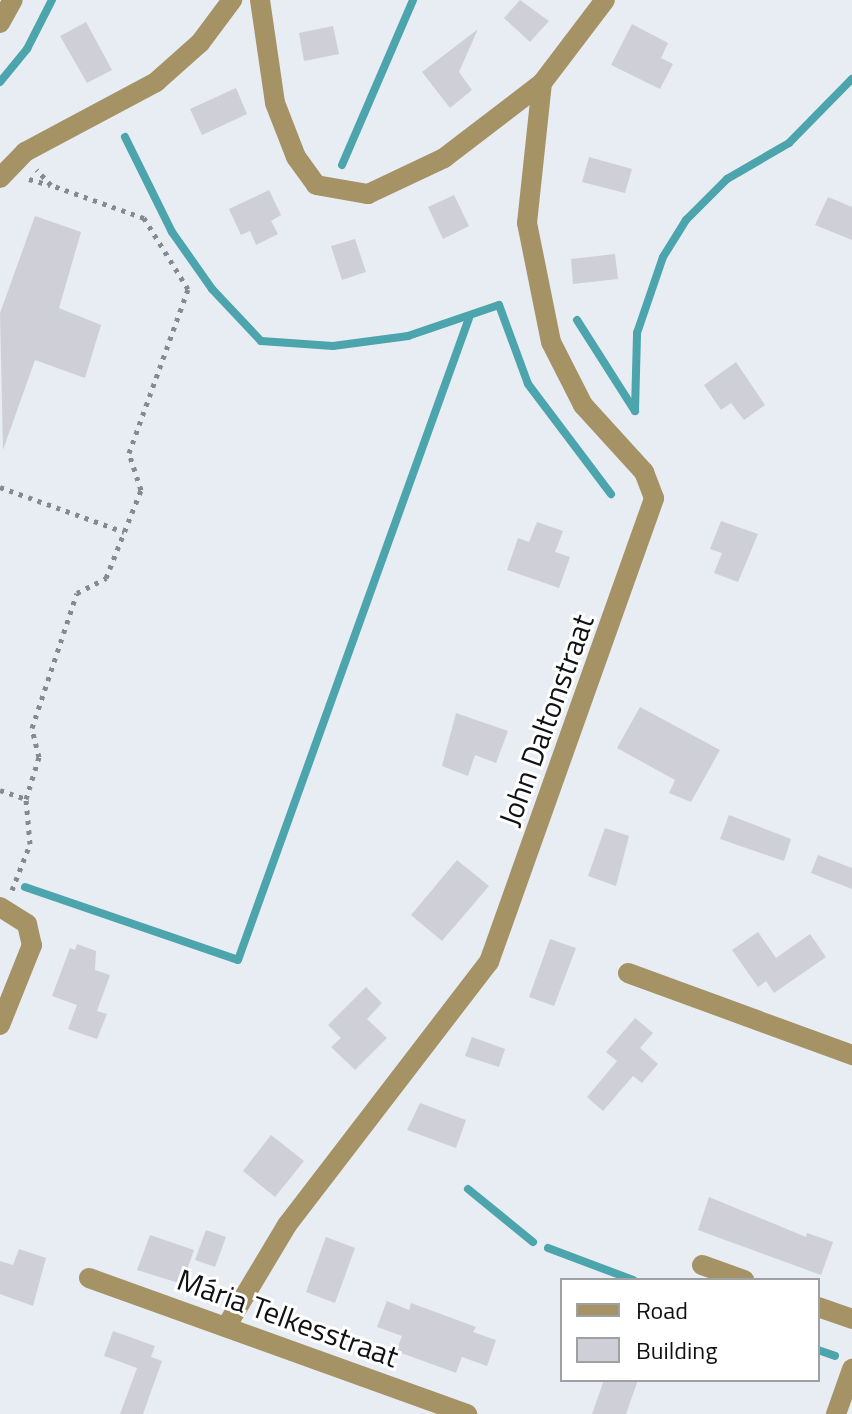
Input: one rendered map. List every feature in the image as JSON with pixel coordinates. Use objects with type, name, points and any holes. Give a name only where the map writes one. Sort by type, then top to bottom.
[{"type":"street","points":[[0,23],[13,0]]},
{"type":"street","points":[[0,178],[25,152],[156,82],[200,43],[232,0]]},
{"type":"street","points":[[260,0],[275,103],[296,157],[316,185],[368,194],[444,158],[542,83],[605,0]]},
{"type":"street","name":"John Daltonstraat","points":[[226,1327],[287,1225],[489,962],[641,549],[654,498],[644,472],[583,405],[551,342],[527,223],[542,83]]},
{"type":"street","points":[[0,1025],[32,945],[27,924],[2,908]]},
{"type":"street","points":[[628,973],[852,1055]]},
{"type":"street","points":[[702,1265],[738,1278]]},
{"type":"street","name":"Mária Telkesstraat","points":[[89,1278],[467,1414]]},
{"type":"street","points":[[820,1308],[852,1319]]},
{"type":"street","points":[[836,1414],[852,1369]]},
{"type":"path","points":[[2,908],[30,844],[26,799],[39,757],[32,728],[77,593],[106,578],[141,490],[129,453],[188,289],[144,218],[51,185],[25,152]]},
{"type":"path","points":[[0,487],[124,532]]},
{"type":"path","points":[[0,790],[26,799]]},
{"type":"building","points":[[520,0],[549,21],[530,42],[504,18]]},
{"type":"building","points":[[86,22],[112,70],[87,83],[60,36]]},
{"type":"building","points":[[632,24],[668,43],[661,58],[673,64],[660,89],[611,65]]},
{"type":"building","points":[[333,26],[339,54],[304,61],[299,33]]},
{"type":"building","points":[[478,29],[459,72],[472,90],[450,108],[422,72]]},
{"type":"building","points":[[236,88],[247,114],[202,135],[190,109]]},
{"type":"building","points":[[589,157],[632,169],[625,193],[582,182]]},
{"type":"building","points":[[269,190],[281,215],[271,221],[278,234],[256,245],[250,231],[241,235],[229,209]]},
{"type":"building","points":[[454,195],[469,226],[443,239],[428,207]]},
{"type":"building","points":[[828,197],[852,207],[852,240],[815,225]]},
{"type":"building","points":[[35,216],[81,232],[59,308],[101,325],[85,378],[35,360],[3,450],[0,313]]},
{"type":"building","points":[[355,239],[366,272],[342,280],[331,246]]},
{"type":"building","points":[[615,254],[618,279],[573,284],[571,259]]},
{"type":"building","points":[[736,362],[765,405],[744,420],[731,403],[721,410],[704,385]]},
{"type":"building","points":[[721,521],[758,534],[738,582],[714,573],[722,553],[710,549]]},
{"type":"building","points":[[537,522],[563,531],[555,552],[570,557],[559,588],[507,570],[518,538],[529,542]]},
{"type":"building","points":[[640,707],[720,750],[691,802],[669,793],[675,780],[617,748]]},
{"type":"building","points":[[456,713],[508,731],[496,763],[475,755],[468,776],[442,766]]},
{"type":"building","points":[[729,815],[791,839],[784,861],[720,839]]},
{"type":"building","points":[[605,828],[629,836],[616,886],[588,876]]},
{"type":"building","points":[[818,855],[852,868],[852,889],[811,873]]},
{"type":"building","points":[[457,860],[489,886],[442,941],[411,915]]},
{"type":"building","points":[[758,932],[776,958],[810,934],[826,957],[774,993],[766,981],[758,987],[732,950]]},
{"type":"building","points":[[550,939],[576,948],[554,1006],[529,997]]},
{"type":"building","points":[[77,944],[96,951],[95,970],[110,975],[97,1011],[107,1014],[97,1039],[68,1029],[77,1005],[52,996],[70,948],[75,950]]},
{"type":"building","points":[[366,987],[382,1003],[367,1019],[387,1038],[355,1070],[331,1047],[341,1038],[328,1025]]},
{"type":"building","points":[[635,1018],[653,1033],[640,1048],[658,1064],[642,1083],[633,1076],[603,1111],[587,1097],[617,1061],[606,1052]]},
{"type":"building","points":[[472,1037],[505,1049],[499,1067],[465,1056]]},
{"type":"building","points":[[420,1103],[466,1120],[456,1148],[407,1130]]},
{"type":"building","points":[[271,1135],[304,1161],[275,1197],[243,1171]]},
{"type":"building","points":[[709,1197],[806,1237],[807,1233],[833,1242],[821,1275],[698,1230]]},
{"type":"building","points":[[206,1230],[226,1237],[215,1267],[195,1260]]},
{"type":"building","points":[[150,1235],[194,1250],[182,1284],[137,1270]]},
{"type":"building","points":[[326,1237],[355,1248],[335,1303],[306,1292]]},
{"type":"building","points":[[19,1249],[46,1258],[33,1306],[0,1294],[0,1261],[13,1265]]},
{"type":"building","points":[[387,1301],[409,1310],[411,1303],[476,1327],[473,1332],[496,1340],[487,1366],[462,1357],[456,1373],[396,1351],[402,1336],[377,1327]]},
{"type":"building","points":[[113,1331],[155,1346],[151,1357],[162,1361],[143,1414],[120,1414],[137,1368],[104,1356]]},
{"type":"building","points":[[603,1382],[637,1382],[626,1414],[592,1414]]},
{"type":"waterway","points":[[0,82],[27,49],[52,0]]},
{"type":"waterway","points":[[342,165],[413,0]]},
{"type":"waterway","points":[[577,320],[635,411],[637,333],[663,257],[686,220],[727,179],[789,143],[852,79]]},
{"type":"waterway","points":[[125,137],[172,232],[212,289],[261,341],[333,346],[408,336],[499,305],[528,384],[611,494]]},
{"type":"waterway","points":[[25,887],[238,960],[469,318]]},
{"type":"waterway","points":[[468,1189],[533,1242]]},
{"type":"waterway","points":[[548,1248],[628,1278]]},
{"type":"waterway","points":[[820,1351],[835,1356]]}]
